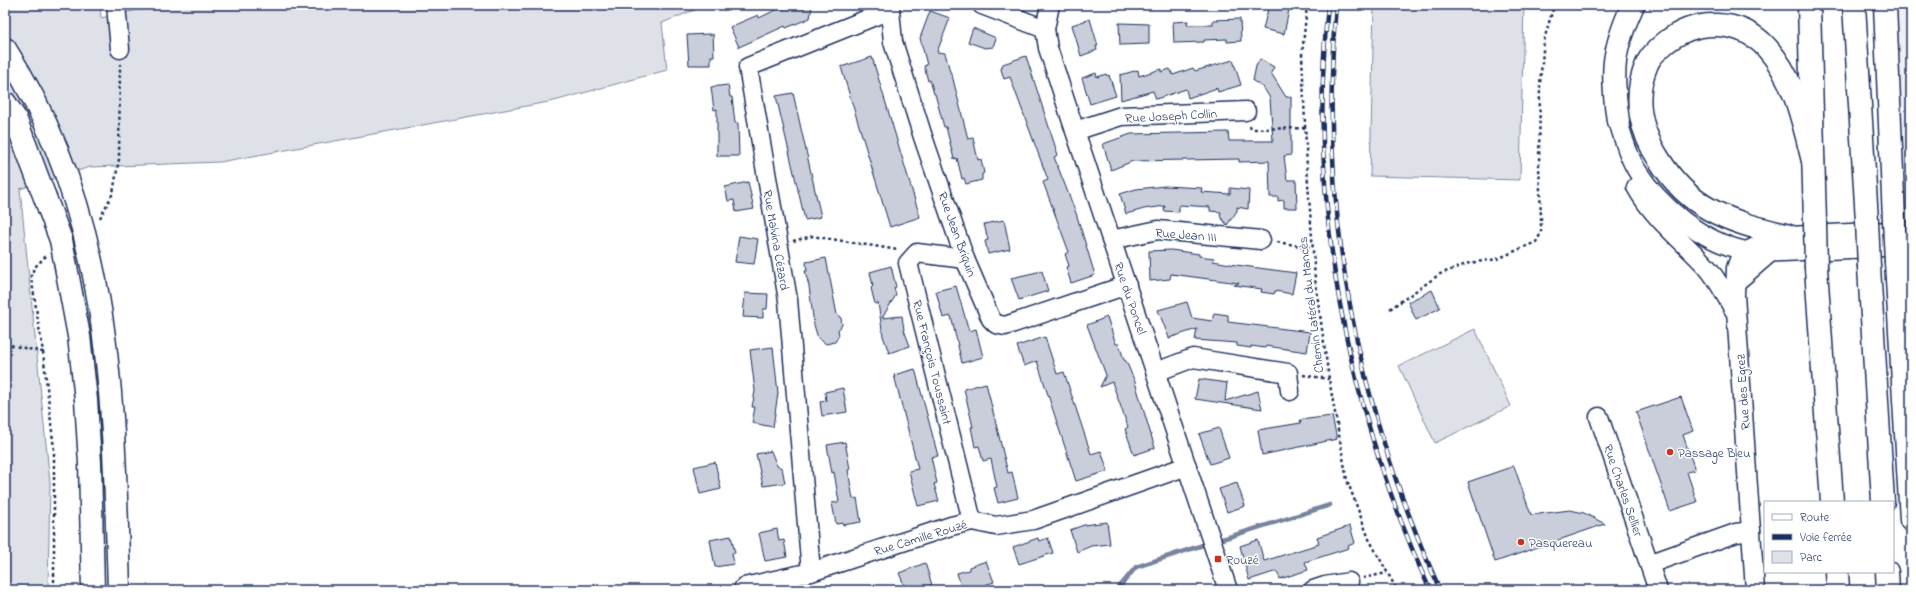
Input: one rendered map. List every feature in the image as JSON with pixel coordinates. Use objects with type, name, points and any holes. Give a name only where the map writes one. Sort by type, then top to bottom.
[{"type":"highway","points":[[1618,121],[1613,86],[1614,61],[1621,30],[1633,5]]},
{"type":"highway","points":[[1809,5],[1816,268],[1832,501]]},
{"type":"highway","points":[[1854,5],[1883,501]]},
{"type":"highway","points":[[1885,5],[1903,225],[1896,262],[1911,520]]},
{"type":"highway","points":[[1789,236],[1740,223],[1709,209],[1692,198],[1670,176],[1655,154],[1648,140],[1639,111],[1639,92],[1647,63],[1657,50],[1671,38],[1687,30],[1707,24],[1724,25],[1741,29],[1758,38],[1768,48],[1786,75],[1796,98],[1813,161]]},
{"type":"highway","points":[[5,49],[32,96],[57,150],[70,184],[84,230],[98,293],[112,399],[119,590]]},
{"type":"highway","points":[[5,103],[15,118],[61,240],[74,308],[82,353],[86,400],[90,463],[93,590]]},
{"type":"highway","points":[[1837,573],[1838,590]]},
{"type":"highway","points":[[1887,573],[1888,590]]},
{"type":"street","points":[[116,5],[120,49]]},
{"type":"street","points":[[982,5],[1045,29]]},
{"type":"street","name":"Rue du Poncel","points":[[1050,5],[1045,29],[1048,48],[1074,131],[1127,285],[1228,590]]},
{"type":"street","name":"Rue Malvina Cézard","points":[[811,572],[788,300],[748,67],[891,8]]},
{"type":"street","name":"Rue Jean Briquin","points":[[891,8],[893,42],[923,137],[965,259],[992,319],[996,324],[1005,326],[1127,285]]},
{"type":"street","name":"Rue Joseph Collin","points":[[1074,131],[1121,116],[1246,111]]},
{"type":"street","points":[[1618,121],[1625,144],[1636,169],[1656,194],[1672,212],[1686,223],[1704,234],[1728,245],[1747,251],[1771,252],[1911,245]]},
{"type":"street","points":[[1636,169],[1633,182],[1640,193],[1670,230],[1707,267],[1718,282],[1736,314]]},
{"type":"street","points":[[1747,251],[1759,244],[1789,236],[1903,225]]},
{"type":"street","name":"Rue Jean III","points":[[1111,240],[1158,230],[1261,240]]},
{"type":"street","name":"Rue des Egrez","points":[[1747,251],[1739,260],[1736,268],[1735,283],[1755,590]]},
{"type":"street","points":[[1735,283],[1771,252]]},
{"type":"street","points":[[917,253],[965,259]]},
{"type":"street","name":"Rue François Toussaint","points":[[917,253],[908,263],[972,521]]},
{"type":"street","points":[[1156,372],[1193,358],[1288,373],[1290,391]]},
{"type":"street","name":"Rue Charles Sellier","points":[[1599,417],[1658,590]]},
{"type":"street","name":"Rue Camille Rouzé","points":[[744,587],[811,572],[951,526],[972,521],[996,526],[1033,520],[1187,466]]},
{"type":"street","points":[[1649,564],[1736,533],[1751,531]]},
{"type":"street","points":[[1313,590],[1325,586],[1349,582]]},
{"type":"path","name":"Chemin Latéral du Mancès","points":[[1307,5],[1302,55],[1312,248],[1329,378],[1347,480],[1369,539],[1397,590]]},
{"type":"path","points":[[1390,310],[1440,274],[1469,263],[1497,259],[1536,242],[1541,233],[1539,166],[1540,84],[1544,40],[1554,5]]},
{"type":"path","points":[[100,218],[113,193],[119,159],[120,49]]},
{"type":"path","points":[[1246,111],[1251,129],[1306,128]]},
{"type":"path","points":[[779,241],[792,242],[812,236],[917,253]]},
{"type":"path","points":[[1261,240],[1312,248]]},
{"type":"path","points":[[47,256],[34,268],[31,276],[43,352],[54,449],[54,590]]},
{"type":"path","points":[[5,344],[43,352]]},
{"type":"path","points":[[1288,373],[1329,378]]},
{"type":"path","points":[[1349,582],[1387,573]]},
{"type":"shaded area","points":[[1896,5],[1911,5],[1911,321],[1908,295]]},
{"type":"green space","points":[[5,5],[100,5],[101,18],[160,5],[707,5],[662,23],[667,70],[554,101],[220,162],[90,167],[20,189],[50,483],[48,590],[5,590]]},
{"type":"green space","points":[[1374,5],[1524,5],[1520,180],[1370,176]]},
{"type":"green space","points":[[1475,329],[1511,406],[1435,443],[1399,366]]},
{"type":"building","points":[[786,5],[812,5],[810,18],[786,28],[785,26],[739,47],[730,27],[758,15],[759,18]]},
{"type":"building","points":[[1269,5],[1290,5],[1284,34],[1263,29]]},
{"type":"building","points":[[930,11],[950,18],[937,52],[945,53],[968,139],[973,138],[978,160],[981,159],[984,173],[982,174],[982,180],[966,184],[964,178],[962,179],[957,158],[954,159],[946,127],[944,127],[935,94],[930,80],[928,81],[924,66],[927,65],[920,38]]},
{"type":"building","points":[[1090,19],[1098,46],[1096,46],[1097,50],[1081,56],[1072,25]]},
{"type":"building","points":[[1240,19],[1241,41],[1227,42],[1227,39],[1204,40],[1204,42],[1174,43],[1173,22],[1188,21],[1187,25],[1213,25],[1213,20]]},
{"type":"building","points":[[1119,23],[1149,24],[1149,44],[1120,45]]},
{"type":"building","points":[[973,28],[996,38],[993,47],[985,48],[968,42]]},
{"type":"building","points":[[710,34],[710,36],[713,34],[714,56],[711,56],[711,65],[689,65],[687,35]]},
{"type":"building","points":[[1026,56],[1058,155],[1054,157],[1076,213],[1095,275],[1071,283],[1066,267],[1069,266],[1065,254],[1069,252],[1043,182],[1048,180],[1010,77],[1004,79],[1001,69],[1003,64]]},
{"type":"building","points":[[872,57],[920,217],[890,227],[841,67]]},
{"type":"building","points":[[1260,59],[1274,67],[1271,73],[1286,97],[1291,97],[1291,155],[1284,156],[1287,180],[1296,180],[1297,208],[1284,208],[1284,200],[1278,201],[1278,197],[1270,197],[1269,161],[1239,162],[1239,159],[1133,161],[1111,170],[1103,144],[1131,134],[1228,132],[1229,141],[1273,141],[1270,98],[1263,87],[1253,81],[1256,66]]},
{"type":"building","points":[[1233,60],[1241,85],[1218,92],[1217,88],[1188,98],[1186,89],[1156,99],[1153,91],[1121,100],[1120,75],[1138,70],[1139,76],[1161,69],[1161,72],[1170,69],[1173,75],[1193,68],[1195,71]]},
{"type":"building","points":[[1096,73],[1097,77],[1106,74],[1107,76],[1109,75],[1116,96],[1090,104],[1082,78]]},
{"type":"building","points":[[728,85],[730,97],[732,97],[735,123],[738,123],[739,156],[717,156],[717,109],[714,110],[711,87]]},
{"type":"building","points":[[793,93],[821,217],[805,220],[776,96]]},
{"type":"building","points":[[748,182],[754,209],[736,212],[734,200],[728,201],[725,187]]},
{"type":"building","points":[[1165,186],[1202,188],[1201,192],[1230,194],[1230,188],[1249,190],[1248,209],[1237,207],[1237,211],[1227,225],[1220,216],[1221,212],[1210,211],[1210,207],[1179,205],[1179,212],[1164,211],[1165,206],[1144,209],[1126,214],[1120,194],[1136,189]]},
{"type":"building","points":[[1004,220],[1010,249],[988,254],[985,241],[988,240],[984,224]]},
{"type":"building","points":[[739,236],[758,239],[754,264],[735,262]]},
{"type":"building","points":[[1171,250],[1199,254],[1199,256],[1214,258],[1213,261],[1296,273],[1292,294],[1275,291],[1274,294],[1261,292],[1262,289],[1234,285],[1239,283],[1171,274],[1170,279],[1150,281],[1149,251]]},
{"type":"building","points":[[826,258],[837,315],[841,318],[842,325],[838,330],[839,335],[835,342],[826,344],[818,338],[814,325],[809,286],[805,271],[807,271],[806,262]]},
{"type":"building","points":[[891,266],[896,287],[894,288],[896,295],[882,318],[902,316],[904,330],[910,346],[889,353],[883,336],[878,303],[875,304],[871,288],[873,286],[870,272]]},
{"type":"building","points":[[1042,271],[1048,291],[1019,300],[1011,278]]},
{"type":"building","points":[[956,286],[969,331],[976,329],[983,357],[962,363],[951,316],[943,318],[936,291]]},
{"type":"building","points":[[1432,290],[1440,308],[1416,320],[1408,302]]},
{"type":"building","points":[[745,293],[768,294],[767,309],[763,309],[763,318],[743,317]]},
{"type":"building","points":[[1187,302],[1192,318],[1212,321],[1214,313],[1228,315],[1228,322],[1310,332],[1307,352],[1266,346],[1265,348],[1251,346],[1251,348],[1237,346],[1237,343],[1195,340],[1197,329],[1169,338],[1158,310]]},
{"type":"building","points":[[1107,317],[1116,344],[1119,344],[1124,360],[1126,361],[1135,382],[1155,448],[1134,455],[1125,429],[1128,427],[1112,382],[1100,387],[1106,375],[1087,325]]},
{"type":"building","points":[[1045,337],[1057,374],[1064,372],[1091,454],[1101,451],[1108,471],[1076,481],[1037,361],[1024,366],[1017,346]]},
{"type":"building","points":[[773,347],[778,393],[773,427],[752,423],[755,407],[752,407],[755,391],[750,350]]},
{"type":"building","points":[[915,369],[938,456],[931,457],[937,483],[934,484],[939,501],[918,506],[909,471],[918,469],[894,375]]},
{"type":"building","points":[[1199,379],[1227,383],[1225,401],[1258,391],[1262,409],[1195,399]]},
{"type":"building","points":[[986,383],[1008,473],[1012,472],[1018,498],[998,503],[994,488],[997,487],[991,459],[983,461],[979,446],[975,447],[971,427],[973,427],[964,389]]},
{"type":"building","points":[[843,388],[847,412],[822,416],[820,402],[826,401],[825,392]]},
{"type":"building","name":"Passage Bleu","points":[[1681,397],[1693,431],[1683,435],[1695,470],[1687,472],[1697,502],[1670,511],[1636,412]]},
{"type":"building","points":[[1332,416],[1337,439],[1262,455],[1258,430],[1301,423],[1300,420]]},
{"type":"building","points":[[1219,428],[1229,458],[1210,464],[1199,434]]},
{"type":"building","points":[[845,442],[853,499],[857,498],[861,522],[843,525],[843,523],[836,524],[832,503],[839,502],[834,472],[832,473],[827,445]]},
{"type":"building","points":[[771,451],[777,466],[782,468],[785,483],[763,486],[756,454]]},
{"type":"building","points":[[715,462],[721,489],[700,494],[694,467]]},
{"type":"building","name":"Pasquereau","points":[[1514,466],[1531,515],[1570,510],[1584,513],[1605,524],[1495,562],[1468,482]]},
{"type":"building","points":[[1237,483],[1245,506],[1227,512],[1219,489]]},
{"type":"building","points":[[1107,522],[1110,544],[1091,546],[1077,552],[1070,530],[1084,525]]},
{"type":"building","points":[[1350,526],[1355,543],[1348,546],[1349,548],[1305,562],[1308,570],[1280,579],[1277,571],[1249,580],[1240,546],[1258,540],[1264,561],[1319,544],[1317,537]]},
{"type":"building","points":[[777,529],[779,541],[784,540],[787,557],[765,561],[759,533]]},
{"type":"building","points":[[731,536],[735,553],[732,553],[734,564],[715,567],[710,540]]},
{"type":"building","points":[[1038,538],[1039,541],[1048,538],[1053,553],[1019,564],[1013,547]]},
{"type":"building","points":[[986,561],[994,582],[969,590],[962,590],[957,573],[969,570],[969,567]]},
{"type":"building","points":[[925,563],[932,585],[917,590],[906,590],[899,573]]},
{"type":"waterway","points":[[1216,541],[1330,505]]},
{"type":"waterway","points":[[1117,590],[1136,567],[1209,543]]},
{"type":"railway","points":[[1328,5],[1323,80],[1323,155],[1329,230],[1340,304],[1356,378],[1376,450],[1401,521],[1430,590]]},
{"type":"railway","points":[[1336,5],[1332,81],[1333,156],[1339,231],[1350,304],[1365,377],[1386,449],[1411,520],[1440,590]]},
{"type":"place","name":"Passage Bleu","points":[[1670,452]]},
{"type":"place","name":"Pasquereau","points":[[1521,542]]},
{"type":"place","name":"Rouzé","points":[[1218,559]]}]
